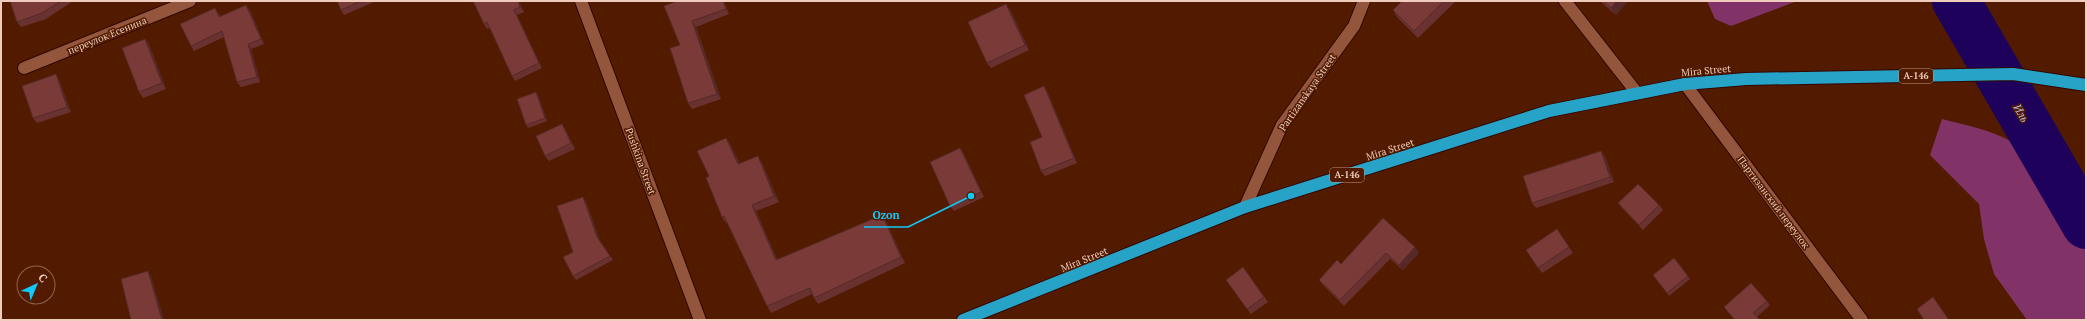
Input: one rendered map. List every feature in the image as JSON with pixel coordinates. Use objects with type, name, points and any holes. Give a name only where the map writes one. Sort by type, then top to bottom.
[{"type":"highway","name":"Mira Street","points":[[963,320],[1245,207],[1549,111],[1685,84],[1746,79],[2013,74],[2086,85]]},
{"type":"street","name":"переулок Есенина","points":[[24,68],[190,1]]},
{"type":"street","name":"Pushkina Street","points":[[581,1],[700,320]]},
{"type":"street","name":"Partizanskaya Street","points":[[1245,207],[1282,124],[1354,26],[1364,1]]},
{"type":"street","points":[[1565,1],[1637,93]]},
{"type":"street","name":"Партизанский переулок","points":[[1685,84],[1862,320]]},
{"type":"shaded area","points":[[1707,1],[1797,1],[1731,26],[1715,19]]},
{"type":"shaded area","points":[[1942,119],[1996,134],[2012,142],[2056,170],[2076,178],[2086,180],[2086,320],[2027,320],[1994,274],[1984,239],[1979,204],[1930,155]]},
{"type":"building","points":[[10,1],[61,1],[42,13],[17,22]]},
{"type":"building","points":[[337,1],[361,1],[341,10]]},
{"type":"building","points":[[473,1],[518,1],[520,7],[514,10],[539,63],[512,76],[487,22],[484,24]]},
{"type":"building","points":[[677,1],[723,1],[726,9],[692,21],[717,94],[688,103],[670,48],[680,45],[664,6]]},
{"type":"building","points":[[1402,1],[1444,1],[1414,31],[1393,10]]},
{"type":"building","points":[[1603,1],[1617,1],[1611,8]]},
{"type":"building","points":[[1006,4],[1025,45],[987,63],[968,22]]},
{"type":"building","points":[[246,5],[261,39],[248,44],[257,77],[237,82],[222,31],[191,46],[180,24],[215,8],[219,17]]},
{"type":"building","points":[[145,39],[162,83],[139,92],[122,48]]},
{"type":"building","points":[[56,74],[67,107],[33,118],[22,86]]},
{"type":"building","points":[[1044,86],[1074,158],[1041,171],[1030,142],[1042,137],[1024,95]]},
{"type":"building","points":[[536,92],[545,118],[526,125],[517,99]]},
{"type":"building","points":[[562,124],[571,143],[545,156],[536,136]]},
{"type":"building","points":[[726,138],[738,164],[758,156],[774,196],[752,205],[776,260],[882,215],[901,257],[814,298],[810,288],[767,306],[724,216],[722,217],[706,178],[709,176],[697,151]]},
{"type":"building","points":[[960,148],[981,192],[950,206],[930,162]]},
{"type":"building","points":[[1601,151],[1610,177],[1532,203],[1523,176]]},
{"type":"building","points":[[1638,184],[1659,205],[1639,225],[1618,203]]},
{"type":"building","points":[[583,197],[597,237],[610,256],[573,276],[563,257],[573,252],[557,206]]},
{"type":"building","points":[[1383,218],[1415,247],[1399,265],[1386,253],[1340,300],[1319,280],[1337,260],[1341,264]]},
{"type":"building","points":[[1557,229],[1569,247],[1538,268],[1526,250]]},
{"type":"building","points":[[1674,258],[1688,276],[1667,293],[1653,275]]},
{"type":"building","points":[[1243,267],[1264,297],[1247,309],[1226,280]]},
{"type":"building","points":[[148,271],[162,320],[131,320],[121,279]]},
{"type":"building","points":[[1751,283],[1767,301],[1753,313],[1760,320],[1735,320],[1724,307]]},
{"type":"building","points":[[1933,297],[1949,320],[1924,320],[1917,309]]},
{"type":"waterway","name":"Иль","points":[[1956,1],[2086,225]]},
{"type":"place","name":"Ozon","points":[[971,196]]}]
